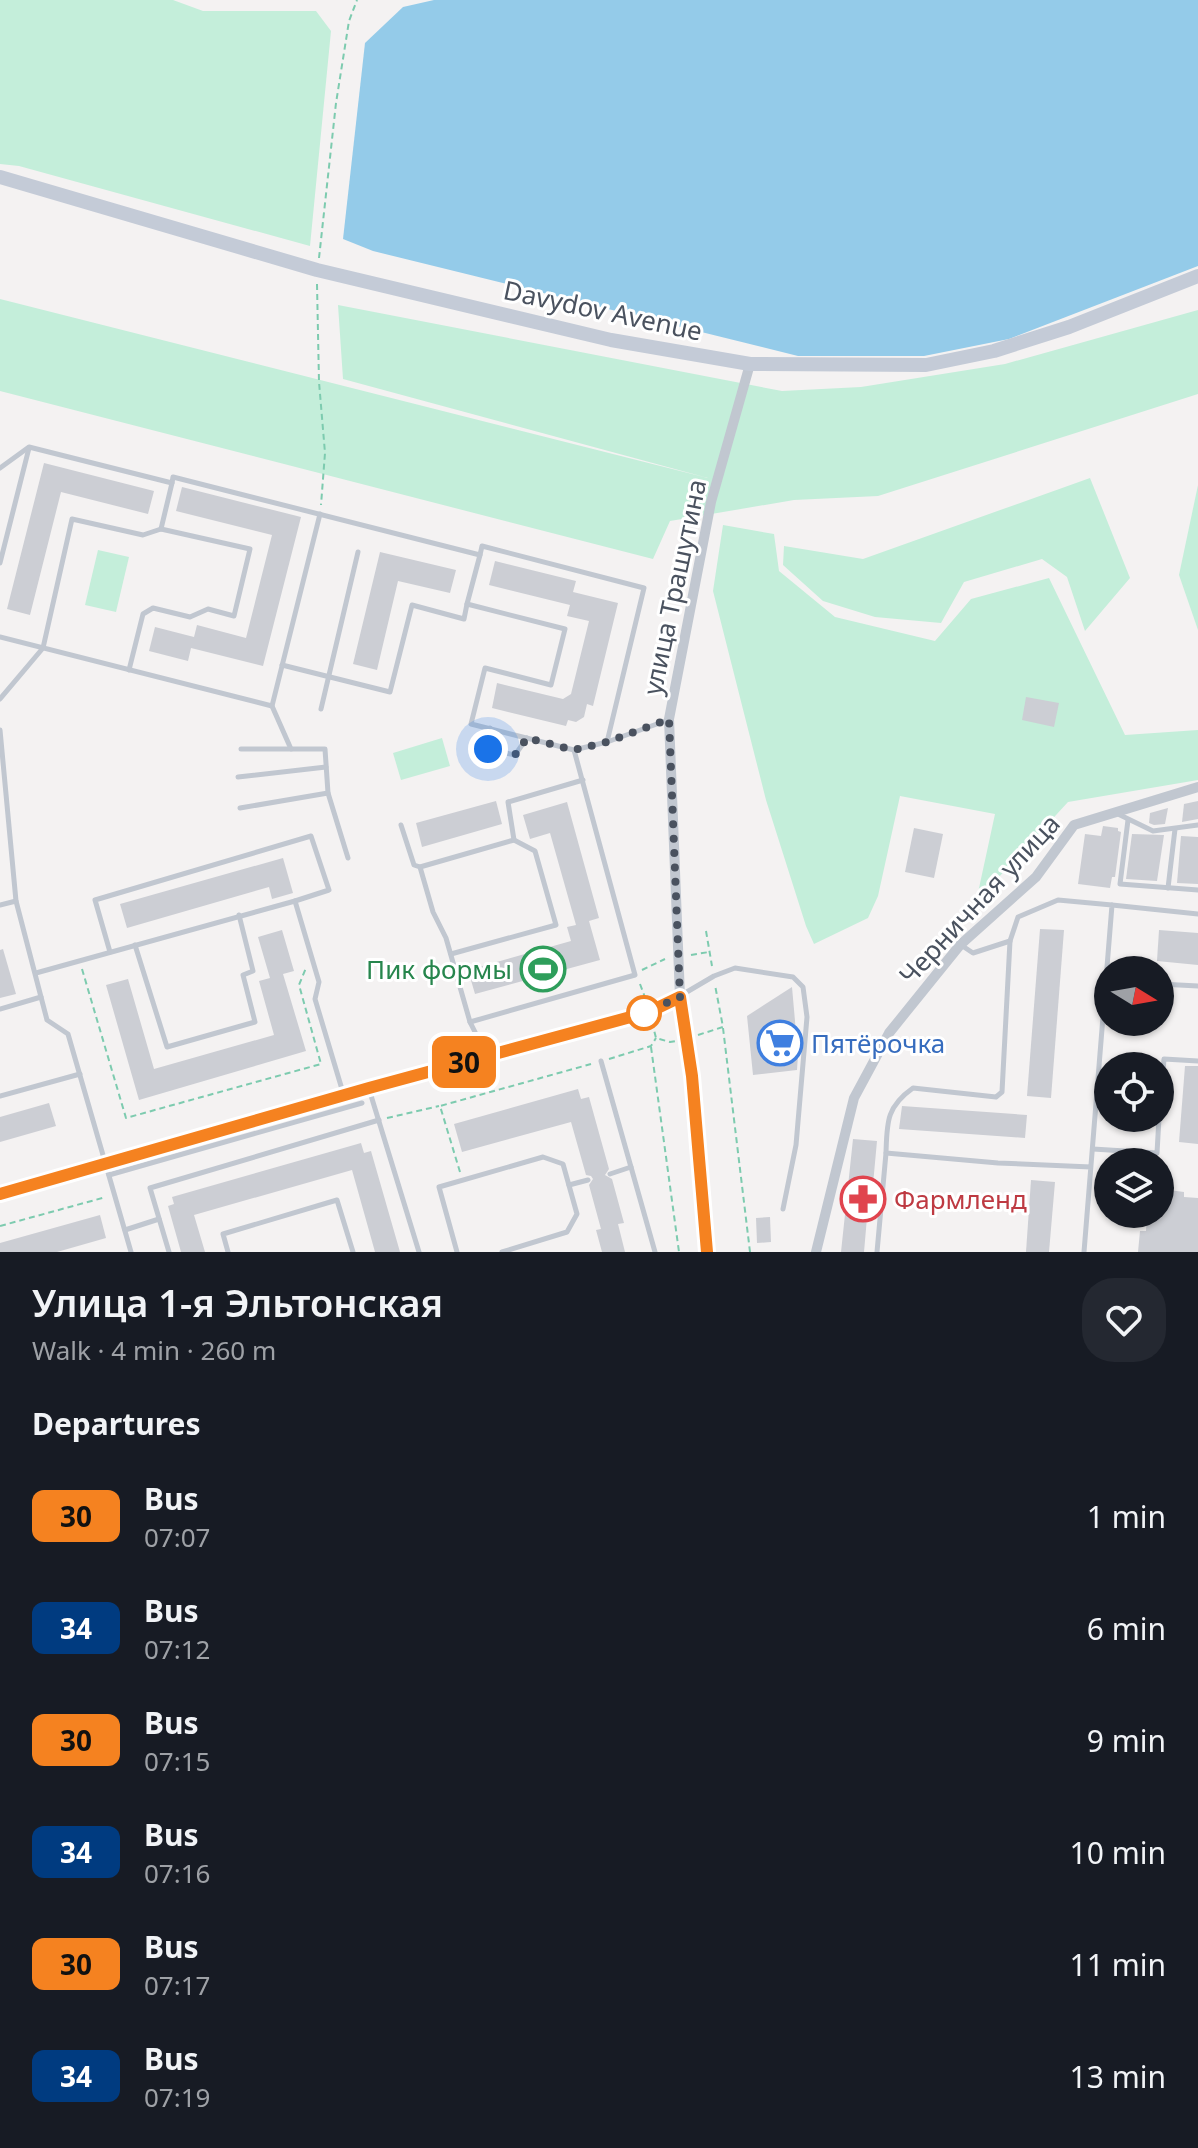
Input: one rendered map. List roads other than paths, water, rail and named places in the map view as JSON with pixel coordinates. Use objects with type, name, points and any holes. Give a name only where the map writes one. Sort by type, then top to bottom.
[{"type":"street","name":"Davydov Avenue","points":[[0,177],[317,270],[611,340],[750,364],[926,365],[994,351],[1069,327],[1198,276]]},
{"type":"street","name":"улица Трашутина","points":[[707,1252],[692,1076],[680,997],[669,719],[711,502],[750,364]]},
{"type":"street","name":"Черничная улица","points":[[816,1252],[854,1098],[889,1033],[960,945],[1036,877],[1074,825],[1198,787]]},
{"type":"street","points":[[0,1194],[369,1088],[649,1012],[680,997]]},
{"type":"lane","points":[[0,468],[29,447]]},
{"type":"lane","points":[[29,447],[172,483]]},
{"type":"lane","points":[[0,563],[29,447]]},
{"type":"lane","points":[[161,529],[173,477],[480,555]]},
{"type":"lane","points":[[291,749],[272,706],[320,514]]},
{"type":"lane","points":[[0,699],[43,648],[72,519],[143,535],[161,529],[250,549],[234,616],[208,609],[190,617],[153,608],[143,614],[129,670]]},
{"type":"lane","points":[[282,665],[390,692],[412,605],[464,619],[482,546],[644,588],[607,742]]},
{"type":"lane","points":[[321,709],[358,552]]},
{"type":"lane","points":[[467,604],[565,629],[551,685],[485,668],[471,724],[574,750],[607,742],[669,719]]},
{"type":"lane","points":[[0,637],[272,706]]},
{"type":"lane","points":[[490,728],[488,749],[515,755],[527,738]]},
{"type":"lane","points":[[0,730],[16,901],[47,1020],[68,1034],[131,1252]]},
{"type":"lane","points":[[241,749],[325,749],[328,793],[348,858]]},
{"type":"lane","points":[[470,1022],[635,975],[574,750]]},
{"type":"lane","points":[[238,777],[326,767]]},
{"type":"lane","points":[[514,840],[508,802],[583,780]]},
{"type":"lane","points":[[240,808],[328,793]]},
{"type":"lane","points":[[1114,811],[1153,831],[1198,825]]},
{"type":"lane","points":[[1128,820],[1120,884],[1198,890]]},
{"type":"lane","points":[[401,825],[414,865],[420,867],[514,840],[535,851],[556,925],[451,954]]},
{"type":"lane","points":[[1168,888],[1175,829]]},
{"type":"lane","points":[[36,973],[329,890],[311,836],[95,900],[110,952]]},
{"type":"lane","points":[[420,867],[433,912],[446,938],[470,1022],[487,1056]]},
{"type":"lane","points":[[877,1252],[886,1124],[898,1099],[913,1088],[996,1097],[1002,1092],[1010,941],[1018,917],[1058,900],[1198,914]]},
{"type":"lane","points":[[0,905],[16,901]]},
{"type":"lane","points":[[295,901],[319,982],[315,999],[344,1096]]},
{"type":"lane","points":[[1109,956],[1112,905]]},
{"type":"lane","points":[[135,945],[167,1047],[226,1031],[255,1022],[243,975],[253,971],[239,915]]},
{"type":"lane","points":[[960,945],[973,953],[1010,941]]},
{"type":"lane","points":[[680,997],[714,976],[735,968],[793,977],[803,987],[807,1017],[796,1145],[783,1209]]},
{"type":"lane","points":[[1174,985],[1198,986]]},
{"type":"lane","points":[[0,1009],[42,997]]},
{"type":"lane","points":[[1084,1252],[1102,1036]]},
{"type":"lane","points":[[1174,1060],[1198,1061]]},
{"type":"lane","points":[[601,1061],[655,1252]]},
{"type":"lane","points":[[0,1095],[80,1074]]},
{"type":"lane","points":[[369,1088],[419,1252]]},
{"type":"lane","points":[[109,1175],[362,1103]]},
{"type":"lane","points":[[169,1252],[150,1188],[379,1120]]},
{"type":"lane","points":[[1093,1149],[1157,1153],[1158,1132]]},
{"type":"lane","points":[[886,1153],[1091,1167]]},
{"type":"lane","points":[[457,1252],[439,1187],[543,1157],[563,1164],[577,1214],[567,1232],[502,1252]]},
{"type":"lane","points":[[610,1174],[631,1167]]},
{"type":"lane","points":[[569,1185],[588,1180]]},
{"type":"lane","points":[[228,1252],[223,1234],[337,1200],[353,1252]]},
{"type":"lane","points":[[125,1230],[159,1219]]},
{"type":"water","points":[[434,0],[1198,0],[1198,266],[1009,339],[924,356],[798,356],[373,251],[343,239],[365,43],[403,7]]},
{"type":"place","name":"Пик формы","points":[[543,969]]},
{"type":"place","name":"Пятёрочка","points":[[780,1043]]},
{"type":"place","name":"Фармленд","points":[[863,1199]]}]
